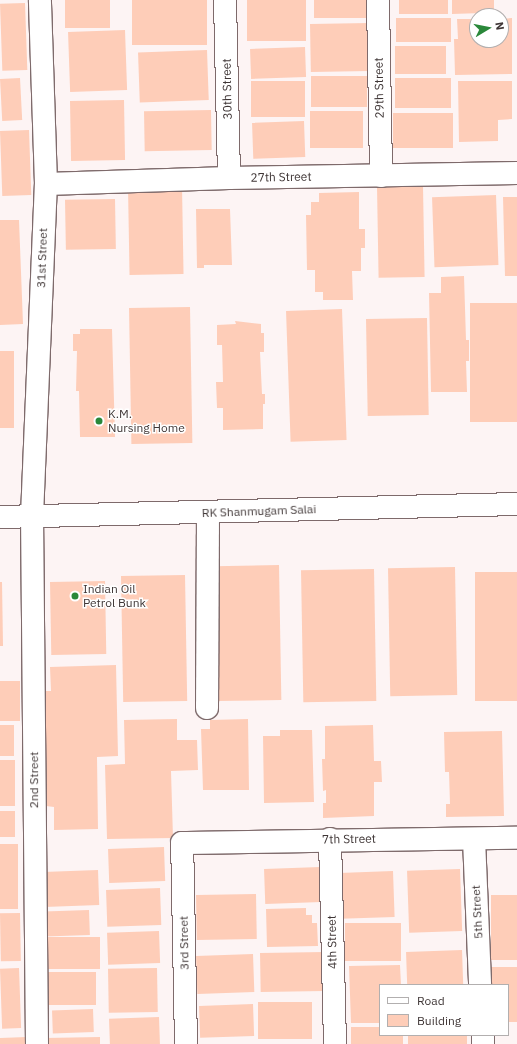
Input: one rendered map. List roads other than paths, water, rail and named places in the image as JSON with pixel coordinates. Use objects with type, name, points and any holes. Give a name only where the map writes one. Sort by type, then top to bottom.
[{"type":"street","name":"31st Street","points":[[32,516],[46,184],[40,0]]},
{"type":"street","name":"30th Street","points":[[225,0],[229,178]]},
{"type":"street","name":"29th Street","points":[[378,0],[381,176]]},
{"type":"street","name":"27th Street","points":[[46,184],[229,178],[517,174]]},
{"type":"street","name":"RK Shanmugam Salai","points":[[0,517],[208,513],[517,504]]},
{"type":"street","points":[[207,708],[208,513]]},
{"type":"street","name":"2nd Street","points":[[32,516],[37,1044]]},
{"type":"street","name":"7th Street","points":[[182,843],[330,839],[517,838]]},
{"type":"street","name":"4th Street","points":[[330,839],[335,1044]]},
{"type":"street","name":"5th Street","points":[[474,839],[480,984]]},
{"type":"street","name":"3rd Street","points":[[182,843],[186,1044]]},
{"type":"place","name":"K.M. Nursing Home","points":[[99,421]]},
{"type":"place","name":"Indian Oil Petrol Bunk","points":[[75,596]]}]
